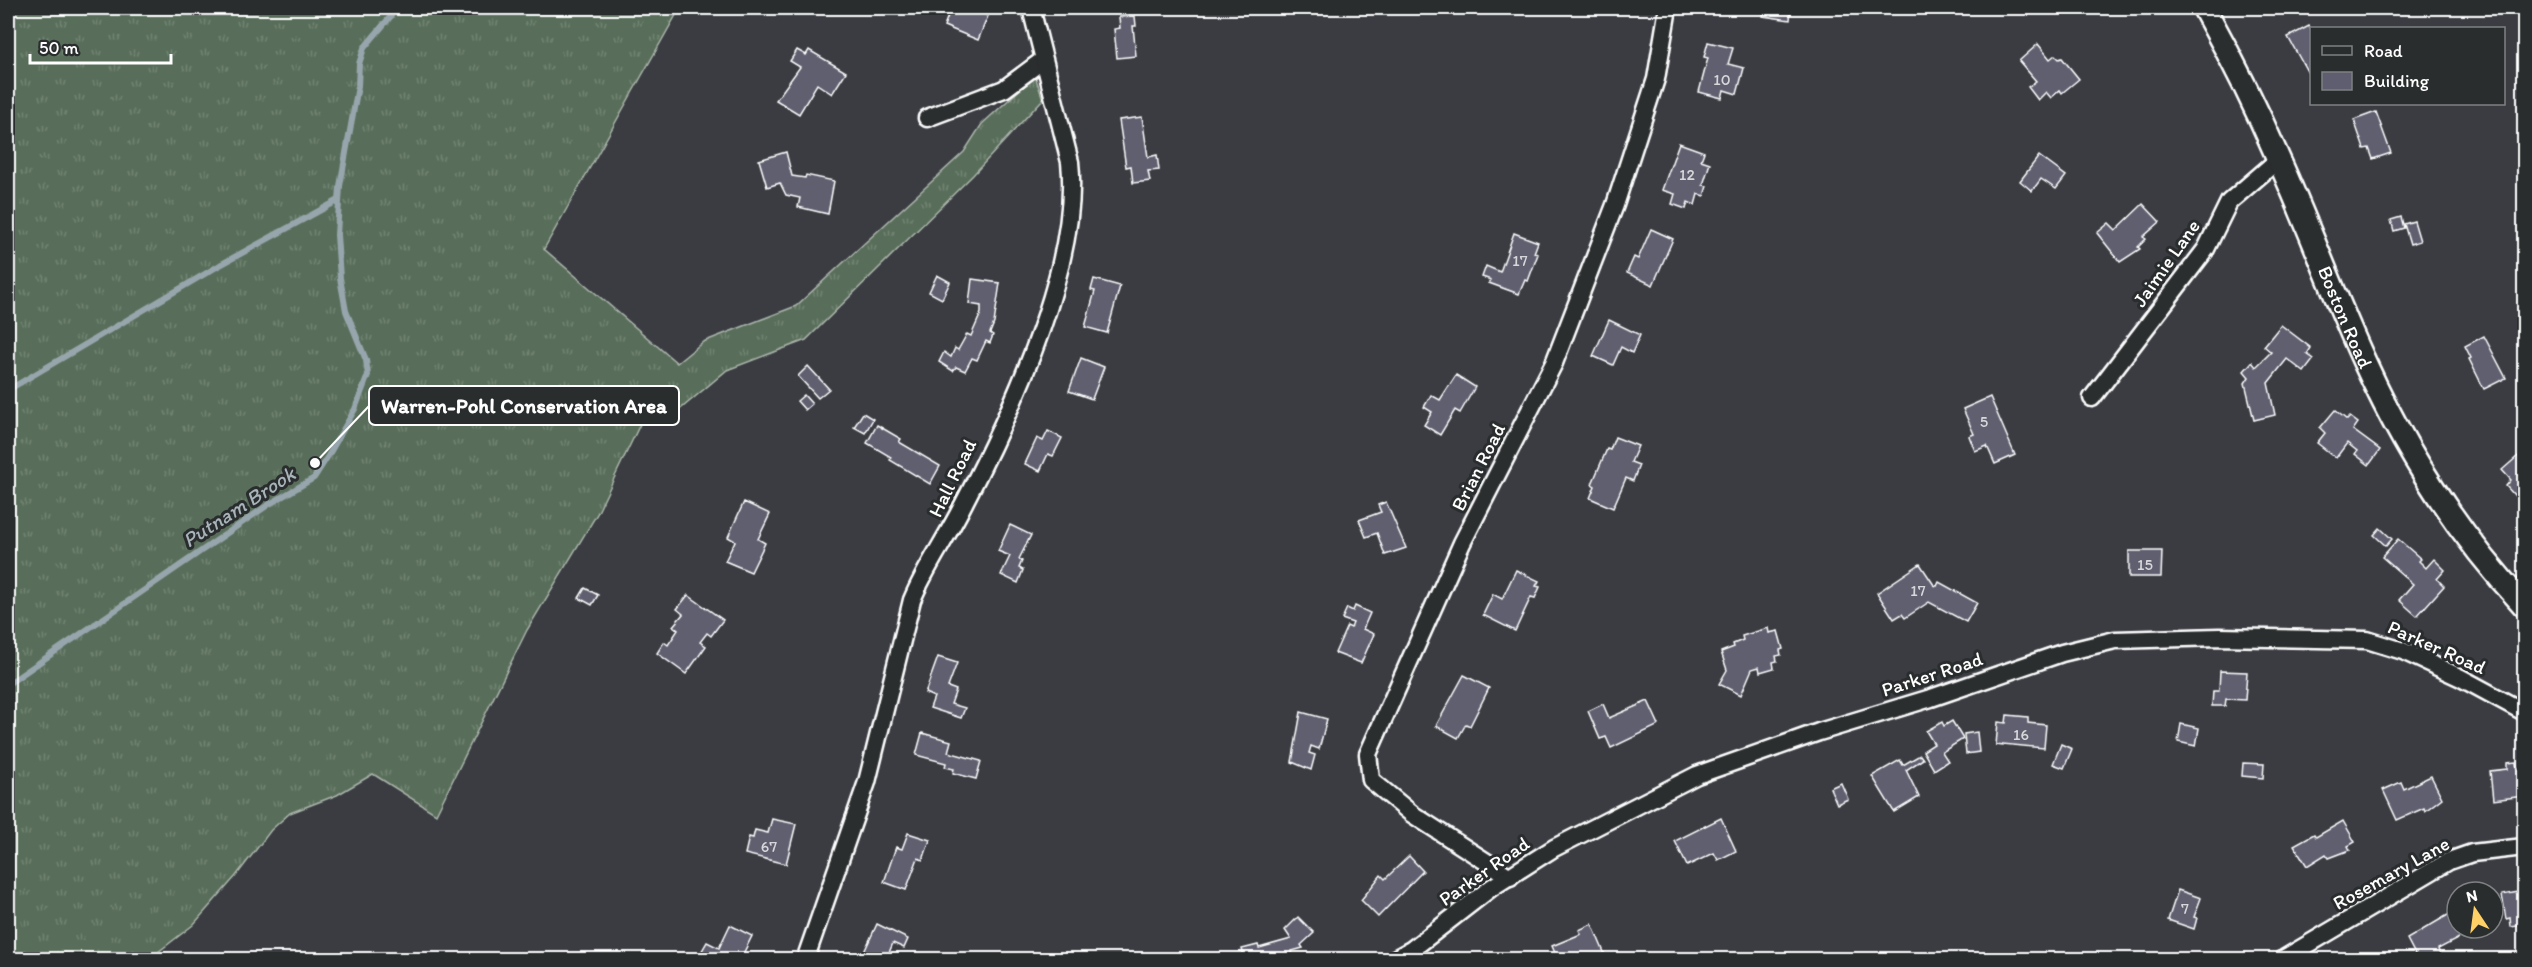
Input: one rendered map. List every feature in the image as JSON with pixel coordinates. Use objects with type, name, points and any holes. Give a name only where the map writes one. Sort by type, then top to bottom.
[{"type":"main road","name":"Boston Road","points":[[2204,8],[2279,159],[2365,364],[2394,422],[2427,478],[2459,525],[2524,605]]},
{"type":"street","name":"Hall Road","points":[[805,960],[867,782],[912,600],[922,577],[963,505],[1021,385],[1051,294],[1069,226],[1072,181],[1064,134],[1031,8]]},
{"type":"street","name":"Brian Road","points":[[1510,877],[1412,814],[1371,780],[1368,754],[1462,543],[1554,363],[1615,206],[1656,79],[1668,8]]},
{"type":"street","points":[[927,118],[1004,89],[1043,60]]},
{"type":"street","name":"Jaimie Lane","points":[[2092,398],[2206,249],[2229,202],[2279,159]]},
{"type":"street","name":"Parker Road","points":[[1394,960],[1413,955],[1510,877],[1601,823],[1697,775],[1819,732],[1931,698],[2062,653],[2115,640],[2219,637],[2367,640],[2412,656],[2524,712]]},
{"type":"street","name":"Rosemary Lane","points":[[2285,958],[2449,861],[2472,853],[2524,847]]},
{"type":"green space","points":[[8,8],[680,8],[544,249],[677,363],[703,342],[796,306],[964,152],[982,124],[1035,76],[1043,99],[973,175],[806,340],[727,370],[677,412],[654,395],[597,514],[527,630],[436,814],[373,774],[337,795],[290,813],[271,830],[236,876],[193,925],[149,959],[8,959]]},
{"type":"building","points":[[951,8],[972,8],[988,16],[978,40],[944,26]]},
{"type":"building","points":[[1764,8],[1791,8],[1790,20],[1763,16]]},
{"type":"building","points":[[1135,16],[1136,26],[1133,26],[1136,56],[1117,58],[1114,29],[1120,28],[1119,17]]},
{"type":"building","points":[[2309,26],[2310,72],[2308,73],[2288,37]]},
{"type":"building","points":[[1708,42],[1733,48],[1728,64],[1744,68],[1737,94],[1724,90],[1722,98],[1699,92],[1708,58],[1704,57]]},
{"type":"building","points":[[2038,44],[2050,59],[2055,55],[2059,59],[2062,58],[2079,79],[2062,93],[2060,90],[2051,98],[2046,92],[2038,100],[2028,87],[2036,81],[2019,61]]},
{"type":"building","points":[[797,50],[806,55],[809,50],[846,72],[832,94],[817,84],[799,114],[776,100],[800,67],[790,61]]},
{"type":"building","points":[[2376,112],[2391,153],[2373,159],[2369,148],[2364,149],[2354,120]]},
{"type":"building","points":[[1142,117],[1148,157],[1157,155],[1159,170],[1148,171],[1150,181],[1133,183],[1131,166],[1126,167],[1119,120]]},
{"type":"building","points":[[1679,143],[1704,152],[1701,160],[1710,163],[1703,185],[1707,186],[1704,196],[1698,194],[1695,205],[1688,202],[1686,209],[1672,204],[1675,194],[1662,190]]},
{"type":"building","points":[[786,152],[792,176],[805,178],[806,175],[834,181],[828,214],[798,207],[800,198],[786,195],[780,183],[767,187],[759,160]]},
{"type":"building","points":[[2039,156],[2066,176],[2056,189],[2041,179],[2032,191],[2020,181]]},
{"type":"building","points":[[2143,204],[2160,222],[2143,237],[2146,239],[2138,247],[2140,249],[2120,262],[2097,233],[2109,223],[2116,230]]},
{"type":"building","points":[[2401,217],[2404,228],[2394,231],[2391,220]]},
{"type":"building","points":[[2414,221],[2420,241],[2410,244],[2404,224]]},
{"type":"building","points":[[1651,229],[1673,239],[1653,285],[1627,273],[1634,257],[1638,259]]},
{"type":"building","points":[[1514,233],[1538,242],[1534,253],[1538,254],[1528,281],[1525,280],[1519,294],[1489,283],[1491,280],[1482,277],[1486,266],[1500,272]]},
{"type":"building","points":[[937,275],[950,282],[942,299],[929,292]]},
{"type":"building","points":[[972,279],[1000,283],[994,323],[990,333],[993,335],[990,343],[986,341],[977,360],[972,358],[965,371],[956,367],[953,371],[939,362],[944,352],[951,357],[955,348],[958,350],[967,334],[971,336],[981,313],[981,306],[969,304]]},
{"type":"building","points":[[1094,279],[1120,286],[1107,333],[1085,327],[1095,291],[1091,290]]},
{"type":"building","points":[[1609,320],[1640,335],[1632,353],[1621,347],[1613,365],[1593,356]]},
{"type":"building","points":[[2281,325],[2311,348],[2307,354],[2314,359],[2304,372],[2287,359],[2268,383],[2275,415],[2254,420],[2245,383],[2249,377],[2244,371],[2252,362],[2256,367],[2271,352],[2264,346]]},
{"type":"building","points":[[2484,336],[2506,378],[2484,389],[2465,346]]},
{"type":"building","points":[[1081,358],[1104,367],[1092,399],[1069,391]]},
{"type":"building","points":[[808,366],[829,389],[818,398],[798,376]]},
{"type":"building","points":[[1456,375],[1475,387],[1460,413],[1455,410],[1440,435],[1424,425],[1432,412],[1424,407],[1431,395],[1440,400]]},
{"type":"building","points":[[804,395],[812,404],[805,410],[797,401]]},
{"type":"building","points":[[1990,397],[2015,455],[1995,464],[1987,446],[1975,451],[1969,436],[1974,434],[1963,409]]},
{"type":"building","points":[[2335,410],[2347,420],[2350,417],[2358,423],[2353,430],[2380,450],[2369,465],[2355,454],[2357,451],[2347,443],[2336,458],[2317,443],[2325,433],[2320,428]]},
{"type":"building","points":[[863,413],[873,419],[865,433],[854,427]]},
{"type":"building","points":[[877,425],[901,439],[899,442],[940,466],[930,484],[867,443]]},
{"type":"building","points":[[1048,431],[1062,438],[1053,456],[1048,454],[1040,471],[1025,464],[1037,438],[1043,441]]},
{"type":"building","points":[[1615,437],[1638,446],[1631,462],[1639,465],[1633,481],[1626,478],[1613,508],[1590,498],[1595,486],[1592,484],[1607,449],[1610,450]]},
{"type":"building","points":[[2518,456],[2524,463],[2524,506],[2506,486],[2511,480],[2502,470]]},
{"type":"building","points":[[744,502],[770,514],[758,539],[765,543],[751,572],[725,561],[735,541],[728,537]]},
{"type":"building","points":[[1386,502],[1406,548],[1385,555],[1377,533],[1366,537],[1359,520],[1381,512],[1378,505]]},
{"type":"building","points":[[1010,525],[1031,535],[1019,559],[1022,561],[1019,568],[1023,570],[1018,583],[1001,575],[1010,556],[998,551]]},
{"type":"building","points":[[2380,528],[2392,539],[2386,546],[2374,535]]},
{"type":"building","points":[[2398,539],[2421,559],[2419,561],[2426,568],[2434,559],[2445,570],[2437,579],[2444,586],[2417,616],[2399,600],[2413,584],[2382,557]]},
{"type":"building","points":[[2129,551],[2162,551],[2161,577],[2129,577]]},
{"type":"building","points":[[1920,564],[1934,585],[1937,586],[1939,582],[1977,603],[1966,622],[1929,602],[1905,618],[1902,614],[1894,619],[1877,593]]},
{"type":"building","points":[[1516,570],[1539,581],[1536,586],[1540,587],[1535,598],[1531,597],[1515,631],[1483,615],[1493,594],[1502,599]]},
{"type":"building","points":[[585,588],[598,595],[592,605],[579,598]]},
{"type":"building","points":[[688,595],[723,620],[711,636],[707,633],[700,642],[706,646],[686,674],[657,653],[664,642],[668,645],[678,630],[673,626],[683,614],[677,609]]},
{"type":"building","points":[[1355,606],[1370,613],[1363,629],[1374,634],[1361,663],[1335,653],[1347,626],[1351,628],[1353,623],[1342,619],[1347,608],[1353,611]]},
{"type":"building","points":[[1768,628],[1769,633],[1778,631],[1783,649],[1780,650],[1781,655],[1776,656],[1777,661],[1773,662],[1774,668],[1760,672],[1759,667],[1752,669],[1741,695],[1719,684],[1727,670],[1721,652],[1734,647],[1733,644],[1743,640],[1742,636]]},
{"type":"building","points":[[938,657],[957,663],[948,687],[956,690],[951,704],[965,708],[961,718],[930,708],[934,697],[925,693]]},
{"type":"building","points":[[2220,671],[2247,672],[2245,700],[2226,699],[2225,706],[2212,706],[2213,691],[2219,691]]},
{"type":"building","points":[[1464,675],[1489,688],[1470,726],[1466,724],[1458,738],[1436,726]]},
{"type":"building","points":[[1648,701],[1659,725],[1611,748],[1606,737],[1600,739],[1588,711],[1603,704],[1609,718]]},
{"type":"building","points":[[1301,712],[1327,719],[1319,749],[1311,746],[1309,753],[1315,755],[1311,770],[1292,762]]},
{"type":"building","points":[[2007,715],[2028,717],[2028,723],[2046,725],[2044,748],[1996,745],[1998,722],[2006,723]]},
{"type":"building","points":[[1952,721],[1963,739],[1942,752],[1948,761],[1934,770],[1923,751],[1934,744],[1926,731],[1942,722],[1944,726]]},
{"type":"building","points":[[2181,724],[2199,728],[2196,746],[2178,742]]},
{"type":"building","points":[[1977,732],[1979,752],[1966,754],[1964,734]]},
{"type":"building","points":[[922,733],[951,741],[948,752],[981,761],[976,779],[953,773],[954,769],[945,767],[946,763],[916,755]]},
{"type":"building","points":[[2061,744],[2072,749],[2064,768],[2053,764]]},
{"type":"building","points":[[1920,755],[1923,759],[1906,770],[1919,797],[1894,812],[1872,776],[1900,760],[1903,765]]},
{"type":"building","points":[[2516,762],[2517,769],[2521,768],[2524,796],[2493,800],[2490,771],[2507,769],[2507,763]]},
{"type":"building","points":[[2243,763],[2264,764],[2263,778],[2242,776]]},
{"type":"building","points":[[2431,776],[2442,798],[2425,811],[2424,808],[2397,820],[2383,790],[2401,782],[2404,789]]},
{"type":"building","points":[[1841,783],[1848,799],[1837,804],[1830,788]]},
{"type":"building","points":[[1721,818],[1736,851],[1718,860],[1714,853],[1687,866],[1675,841]]},
{"type":"building","points":[[772,819],[796,824],[786,864],[745,854],[749,837],[753,838],[755,830],[768,833]]},
{"type":"building","points":[[2343,821],[2355,842],[2348,846],[2350,850],[2329,858],[2326,854],[2307,866],[2294,845],[2314,834],[2316,837]]},
{"type":"building","points":[[908,833],[930,840],[923,860],[918,858],[906,890],[884,882],[896,847],[902,849]]},
{"type":"building","points":[[1409,856],[1423,871],[1378,917],[1361,900],[1381,875],[1385,879]]},
{"type":"building","points":[[2178,890],[2201,898],[2194,917],[2197,918],[2194,929],[2168,920]]},
{"type":"building","points":[[2524,891],[2524,925],[2511,927],[2510,918],[2506,919],[2505,894]]},
{"type":"building","points":[[1298,917],[1314,933],[1301,945],[1303,948],[1292,951],[1294,960],[1245,960],[1242,949],[1258,945],[1259,948],[1291,939],[1285,930]]},
{"type":"building","points":[[2445,917],[2445,940],[2455,940],[2438,949],[2442,960],[2418,960],[2407,939]]},
{"type":"building","points":[[877,924],[908,939],[904,948],[893,943],[886,960],[864,952]]},
{"type":"building","points":[[1592,924],[1606,957],[1600,960],[1594,960],[1592,956],[1585,960],[1558,960],[1552,946],[1581,934],[1579,930]]},
{"type":"building","points":[[730,925],[752,936],[740,960],[706,960],[699,956],[707,942],[719,948]]},
{"type":"waterway","name":"Putnam Brook","points":[[8,684],[268,505],[314,478],[355,409],[368,375],[366,360],[346,311],[340,278],[337,235],[340,186],[358,86],[359,64],[364,48],[391,16],[394,8]]},
{"type":"waterway","points":[[8,390],[220,265],[339,200]]},
{"type":"place","name":"Warren-Pohl Conservation Area","points":[[315,463]]}]
